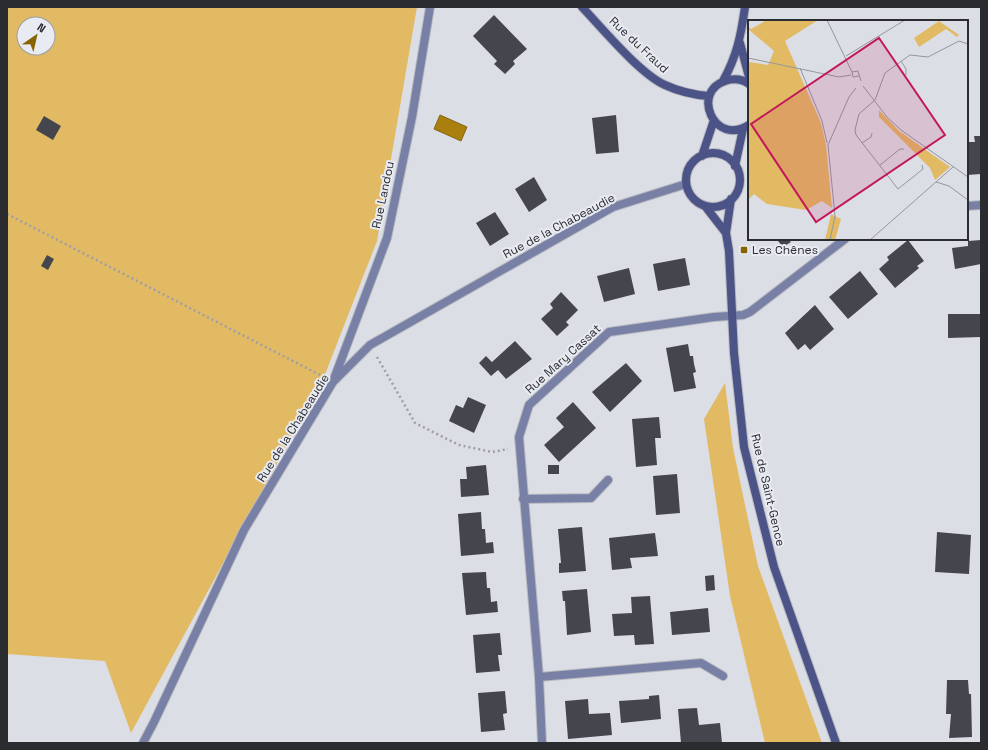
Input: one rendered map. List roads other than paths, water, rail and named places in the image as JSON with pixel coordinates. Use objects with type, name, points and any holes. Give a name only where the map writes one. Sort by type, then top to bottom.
[{"type":"street","name":"Rue Landou","points":[[333,382],[387,238],[412,117],[430,7]]},
{"type":"street","name":"Rue du Fraud","points":[[582,7],[635,61],[664,85],[698,95],[710,96]]},
{"type":"street","points":[[723,81],[730,68],[740,42],[745,7]]},
{"type":"street","points":[[740,42],[748,73]]},
{"type":"street","points":[[735,166],[746,127],[727,129],[714,120],[710,113],[710,96],[717,85],[723,81],[738,79],[748,84]]},
{"type":"street","points":[[702,156],[714,120]]},
{"type":"street","points":[[711,154],[720,155],[728,159],[735,166],[739,174],[737,192],[722,206],[705,206],[692,197],[686,184],[689,167],[702,156],[711,154]]},
{"type":"street","name":"Rue de la Chabeaudie","points":[[143,743],[244,530],[333,382],[370,345],[613,207],[686,184]]},
{"type":"street","name":"Rue de Saint-Gence","points":[[731,199],[726,233],[729,251],[732,316],[744,447],[774,567],[836,743]]},
{"type":"street","points":[[968,206],[981,205]]},
{"type":"street","name":"Rue de Saint-Gence","points":[[705,206],[726,233]]},
{"type":"street","name":"Rue Mary Cassat","points":[[542,743],[539,677],[519,437],[529,405],[609,332],[743,315],[750,312],[844,240]]},
{"type":"street","points":[[523,499],[591,498],[608,480]]},
{"type":"street","points":[[539,677],[701,663],[723,676]]},
{"type":"place","name":"Les Chênes","points":[[744,250]]}]
